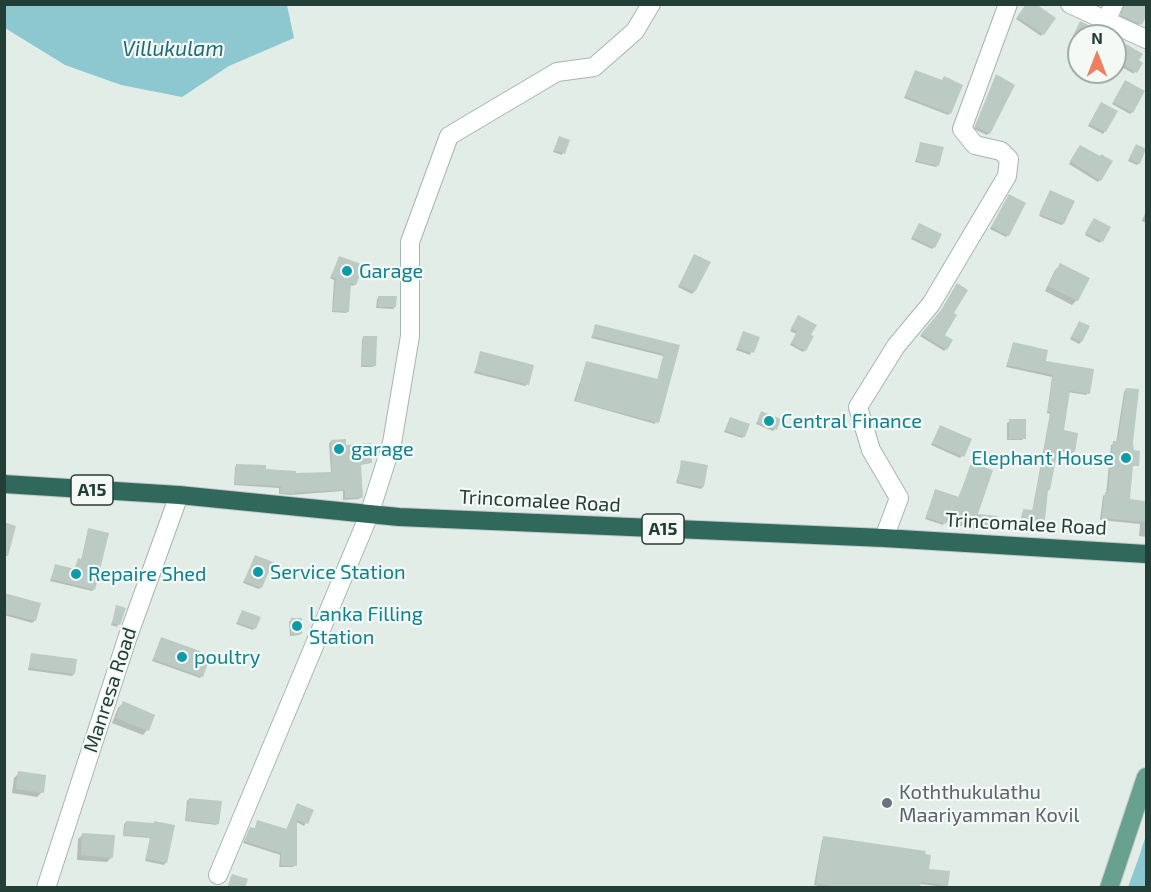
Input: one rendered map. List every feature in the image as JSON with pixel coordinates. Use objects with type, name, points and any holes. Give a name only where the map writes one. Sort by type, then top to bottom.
[{"type":"highway","name":"Trincomalee Road","points":[[4,484],[179,495],[369,515],[884,538],[1146,554]]},
{"type":"main road","points":[[1109,888],[1146,777]]},
{"type":"street","points":[[218,875],[369,515],[392,443],[410,336],[410,242],[449,135],[557,72],[594,67],[635,31],[651,4]]},
{"type":"street","points":[[884,538],[899,498],[871,450],[858,406],[896,346],[931,304],[1007,176],[1009,159],[1001,151],[975,145],[962,129],[1008,4]]},
{"type":"street","points":[[1070,4],[1110,13],[1146,39]]},
{"type":"street","name":"Manresa Road","points":[[46,888],[127,639],[179,495]]},
{"type":"water","name":"Villukulam","points":[[5,5],[287,5],[294,38],[229,66],[182,97],[121,85],[65,65],[5,28]]},
{"type":"water","points":[[1146,835],[1146,887],[1128,887],[1139,857]]},
{"type":"building","points":[[1026,4],[1036,4],[1056,18],[1044,35],[1017,17]]},
{"type":"building","points":[[1125,4],[1146,4],[1146,16],[1142,25],[1121,15]]},
{"type":"building","points":[[1127,45],[1143,54],[1139,60],[1143,63],[1137,73],[1127,67]]},
{"type":"building","points":[[915,70],[942,80],[944,76],[963,85],[951,114],[905,96]]},
{"type":"building","points":[[996,74],[1015,85],[990,134],[975,126]]},
{"type":"building","points":[[1127,81],[1145,91],[1133,113],[1113,102],[1123,84],[1127,84]]},
{"type":"building","points":[[1101,102],[1118,111],[1106,132],[1089,124]]},
{"type":"building","points":[[559,136],[570,140],[565,154],[554,150]]},
{"type":"building","points":[[920,142],[944,147],[939,166],[916,161]]},
{"type":"building","points":[[1136,144],[1146,149],[1140,164],[1129,158]]},
{"type":"building","points":[[1080,145],[1113,161],[1101,181],[1070,161]]},
{"type":"building","points":[[1050,190],[1075,201],[1064,224],[1039,214]]},
{"type":"building","points":[[1009,194],[1026,203],[1009,236],[991,227]]},
{"type":"building","points":[[1094,218],[1111,227],[1103,242],[1085,233]]},
{"type":"building","points":[[919,223],[942,234],[935,248],[912,237]]},
{"type":"building","points":[[694,254],[711,262],[695,292],[679,285]]},
{"type":"building","points":[[339,256],[364,265],[356,285],[351,283],[349,312],[333,311],[336,278],[331,277]]},
{"type":"building","points":[[1060,263],[1090,278],[1078,301],[1048,286]]},
{"type":"building","points":[[957,283],[968,290],[954,313],[957,315],[945,335],[953,340],[947,350],[921,334],[941,310]]},
{"type":"building","points":[[378,296],[397,296],[396,307],[378,307]]},
{"type":"building","points":[[798,315],[817,325],[806,351],[791,343],[797,332],[791,328]]},
{"type":"building","points":[[1079,321],[1090,326],[1082,342],[1071,337]]},
{"type":"building","points":[[595,324],[680,345],[659,423],[576,401],[586,361],[658,379],[664,354],[592,336]]},
{"type":"building","points":[[743,331],[760,337],[754,353],[737,348]]},
{"type":"building","points":[[363,336],[377,336],[376,366],[362,365]]},
{"type":"building","points":[[1013,342],[1048,350],[1046,361],[1094,369],[1090,394],[1070,391],[1064,430],[1078,433],[1075,452],[1058,449],[1050,490],[1048,490],[1044,529],[1021,527],[1023,509],[1033,510],[1051,412],[1048,411],[1053,375],[1007,365]]},
{"type":"building","points":[[480,351],[534,365],[529,385],[475,371]]},
{"type":"building","name":"Elephant House","points":[[1126,388],[1139,389],[1133,443],[1134,450],[1140,451],[1139,466],[1133,466],[1130,499],[1146,501],[1146,522],[1102,518],[1105,492],[1108,493],[1113,441],[1118,441]]},
{"type":"building","name":"Central Finance","points":[[761,411],[781,419],[777,430],[757,422]]},
{"type":"building","points":[[730,417],[750,424],[745,437],[725,430]]},
{"type":"building","points":[[1009,419],[1026,419],[1026,439],[1009,439]]},
{"type":"building","points":[[940,425],[972,439],[964,457],[932,443]]},
{"type":"building","points":[[346,439],[346,445],[371,443],[372,463],[361,464],[363,498],[345,498],[345,490],[295,492],[295,494],[280,493],[281,486],[235,484],[236,464],[266,465],[266,469],[296,471],[296,473],[332,472],[331,440]]},
{"type":"building","points":[[681,460],[708,465],[704,487],[678,482]]},
{"type":"building","points":[[971,463],[993,470],[978,514],[998,516],[997,529],[973,528],[948,519],[946,524],[926,517],[935,489],[959,497]]},
{"type":"building","points":[[4,522],[16,526],[8,556],[4,556]]},
{"type":"building","points":[[88,528],[109,533],[95,590],[51,579],[55,564],[75,569],[78,558],[82,559]]},
{"type":"building","name":"Service Station","points":[[255,555],[273,562],[262,588],[244,581]]},
{"type":"building","points":[[4,593],[41,603],[36,621],[4,613]]},
{"type":"building","points":[[116,605],[126,608],[120,625],[112,623]]},
{"type":"building","points":[[242,610],[261,617],[256,629],[237,622]]},
{"type":"building","name":"Lanka Filling Station","points":[[291,618],[302,618],[302,634],[291,634]]},
{"type":"building","name":"poultry","points":[[161,637],[211,655],[203,677],[153,659]]},
{"type":"building","points":[[31,653],[77,659],[75,674],[29,668]]},
{"type":"building","points":[[123,701],[155,715],[149,731],[116,718]]},
{"type":"building","points":[[18,771],[46,775],[44,793],[16,789]]},
{"type":"building","points":[[189,798],[222,801],[219,824],[186,820]]},
{"type":"building","points":[[297,803],[314,810],[308,824],[297,820],[297,866],[281,865],[281,853],[244,841],[250,827],[255,828],[257,820],[287,829]]},
{"type":"building","points":[[126,821],[154,823],[154,821],[175,825],[167,863],[146,859],[151,837],[124,835]]},
{"type":"building","points":[[82,833],[115,835],[113,858],[81,855]]},
{"type":"building","points":[[823,836],[926,851],[925,854],[931,855],[929,869],[950,871],[948,886],[921,882],[920,888],[829,888],[830,886],[816,884]]},
{"type":"building","points":[[232,874],[248,879],[245,888],[227,888]]},
{"type":"place","name":"Garage","points":[[347,271]]},
{"type":"place","name":"Central Finance","points":[[769,421]]},
{"type":"place","name":"garage","points":[[339,449]]},
{"type":"place","name":"Elephant House","points":[[1126,458]]},
{"type":"place","name":"Service Station","points":[[258,572]]},
{"type":"place","name":"Repaire Shed","points":[[76,574]]},
{"type":"place","name":"Lanka Filling Station","points":[[297,626]]},
{"type":"place","name":"poultry","points":[[182,657]]},
{"type":"place","name":"Koththukulathu Maariyamman Kovil","points":[[887,803]]}]
